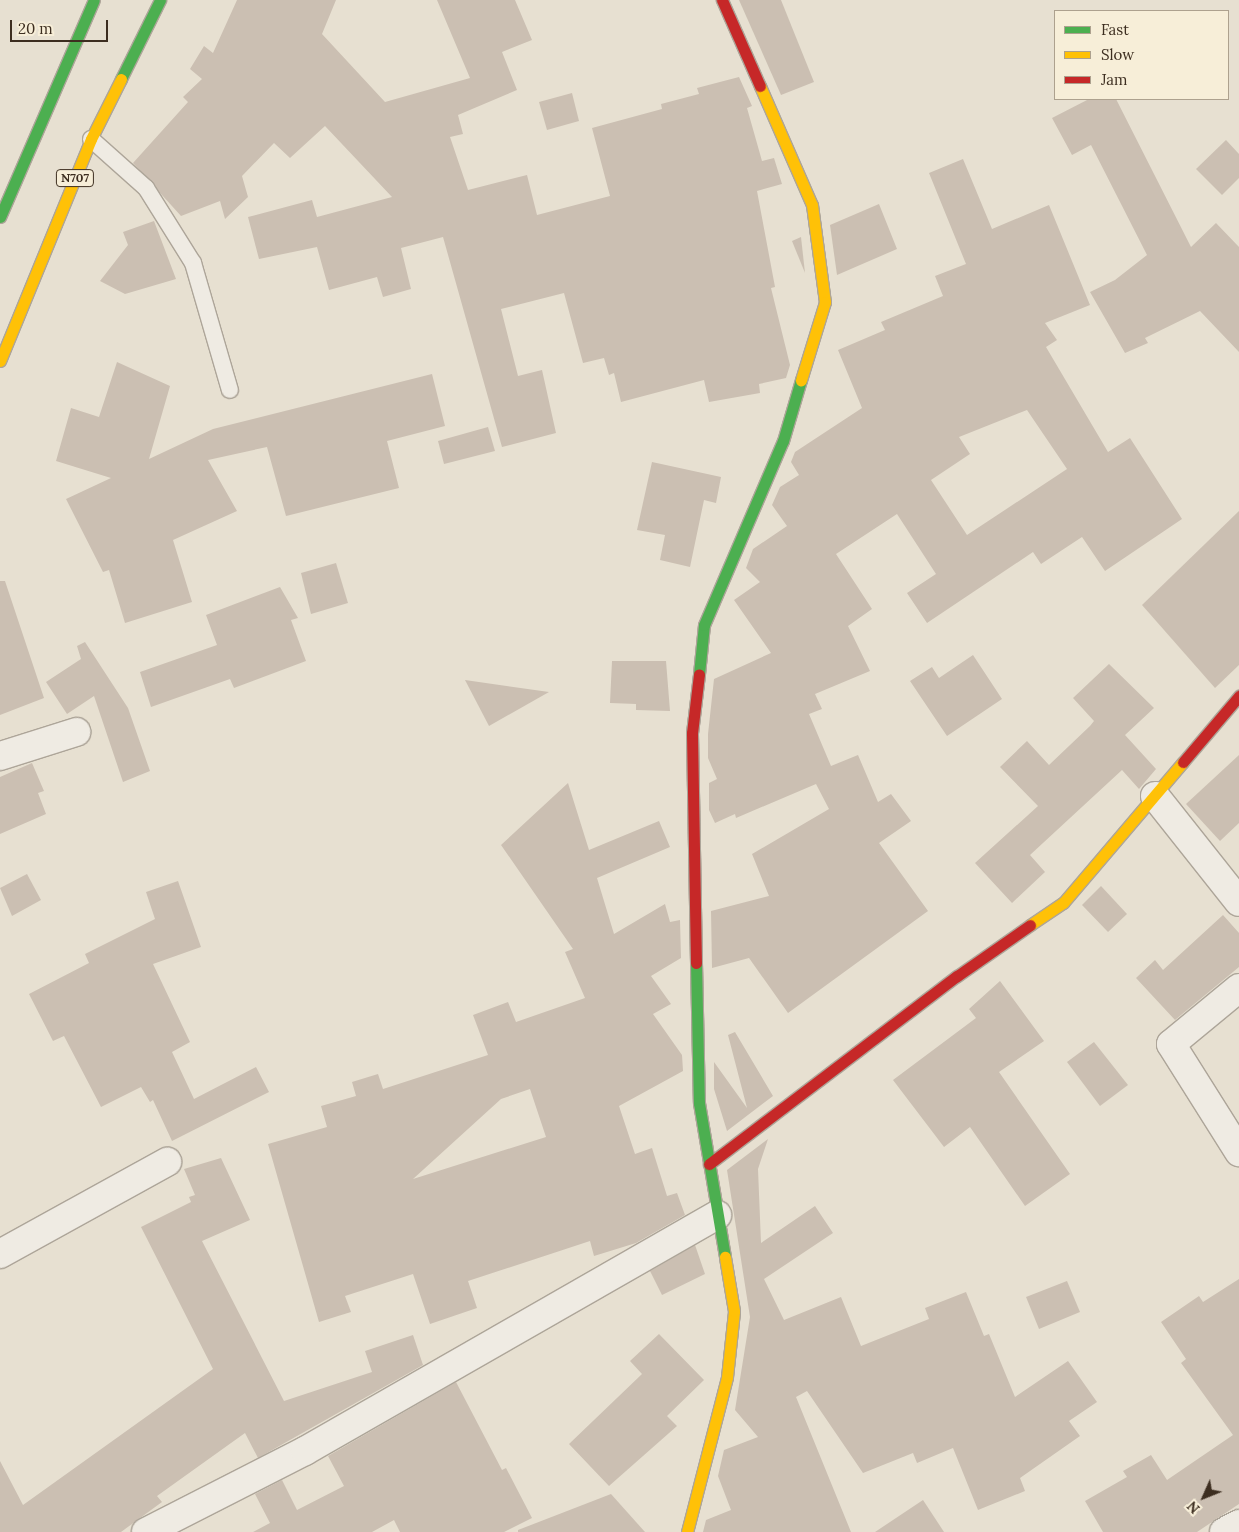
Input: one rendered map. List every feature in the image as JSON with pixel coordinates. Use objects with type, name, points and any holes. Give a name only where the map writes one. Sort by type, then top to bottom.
[{"type":"main road","points":[[0,217],[94,0]]},
{"type":"main road","name":"N707","points":[[0,361],[91,139],[160,0]]},
{"type":"main road","points":[[687,1532],[727,1377],[734,1311],[699,1102],[692,733],[704,625],[783,441],[825,302],[812,205],[722,0]]},
{"type":"main road","points":[[709,1164],[957,976],[1063,903],[1239,696]]},
{"type":"street","points":[[0,756],[76,732]]},
{"type":"street","points":[[1155,796],[1239,902]]},
{"type":"street","points":[[1239,988],[1171,1044],[1239,1152]]},
{"type":"street","points":[[0,1254],[166,1162]]},
{"type":"street","points":[[146,1532],[305,1451],[718,1215]]},
{"type":"street","points":[[1224,1532],[1239,1524]]},
{"type":"lane","points":[[91,139],[146,188],[193,263],[230,390]]},
{"type":"building","points":[[237,0],[336,0],[322,34],[385,102],[470,78],[437,0],[515,0],[532,40],[502,52],[517,90],[458,115],[463,134],[450,137],[468,190],[527,175],[537,215],[610,196],[592,128],[662,109],[661,104],[699,94],[697,88],[739,77],[752,106],[747,108],[762,161],[774,158],[782,184],[757,191],[775,287],[771,288],[790,365],[786,378],[759,384],[760,393],[709,402],[704,380],[621,402],[614,373],[609,375],[604,358],[583,363],[564,293],[501,309],[518,376],[542,370],[556,433],[502,447],[443,237],[401,248],[411,289],[383,297],[377,277],[329,290],[317,247],[259,259],[248,217],[312,200],[317,217],[392,197],[325,126],[290,158],[274,143],[242,176],[248,197],[225,219],[220,201],[181,216],[133,163],[188,102],[183,97],[202,79],[190,69],[204,46],[213,53]]},
{"type":"building","points":[[739,0],[781,0],[814,82],[781,95]]},
{"type":"building","points":[[572,93],[579,121],[547,130],[539,102]]},
{"type":"building","points":[[1087,100],[1117,100],[1191,247],[1216,223],[1239,247],[1239,352],[1200,311],[1145,338],[1148,343],[1125,353],[1090,292],[1115,280],[1147,255],[1091,145],[1072,155],[1052,118]]},
{"type":"building","points":[[1226,140],[1239,154],[1239,178],[1222,195],[1196,169]]},
{"type":"building","points":[[963,159],[992,229],[1049,205],[1090,305],[1045,323],[1057,340],[1046,347],[1108,452],[1130,438],[1182,519],[1105,571],[1082,537],[1041,564],[1033,552],[927,623],[907,593],[936,574],[897,514],[836,554],[872,609],[848,626],[870,671],[815,694],[822,709],[809,714],[831,766],[858,755],[878,802],[891,794],[911,821],[879,843],[928,911],[788,1013],[749,958],[712,968],[711,911],[769,896],[752,854],[829,809],[816,784],[736,818],[735,814],[715,823],[709,810],[709,783],[717,779],[708,758],[708,734],[714,679],[771,653],[734,600],[760,582],[746,568],[753,549],[787,526],[772,505],[780,487],[799,475],[791,462],[795,452],[862,408],[838,350],[885,330],[881,322],[943,296],[935,276],[966,264],[929,173]],"holes":[[[1027,410],[1067,469],[967,535],[931,480],[970,454],[959,437]]]},
{"type":"building","points":[[879,204],[897,249],[837,275],[830,225]]},
{"type":"building","points":[[154,221],[176,279],[125,294],[100,281],[128,245],[123,232]]},
{"type":"building","points":[[801,237],[805,273],[792,241]]},
{"type":"building","points":[[117,362],[170,386],[149,459],[213,429],[432,374],[445,426],[387,441],[399,488],[286,516],[267,447],[208,460],[237,511],[173,540],[192,602],[125,623],[109,570],[103,572],[66,499],[111,478],[56,461],[71,408],[99,417]]},
{"type":"building","points":[[488,427],[495,451],[444,464],[438,441]]},
{"type":"building","points":[[652,462],[721,477],[716,503],[704,500],[690,567],[660,560],[665,535],[637,530]]},
{"type":"building","points":[[1239,511],[1239,665],[1215,688],[1142,605]]},
{"type":"building","points":[[336,563],[348,603],[311,614],[301,573]]},
{"type":"building","points":[[0,581],[5,581],[44,698],[0,715]]},
{"type":"building","points":[[280,587],[298,618],[291,620],[306,661],[234,688],[230,679],[151,707],[140,672],[217,645],[206,615]]},
{"type":"building","points":[[85,642],[128,708],[150,771],[123,782],[94,696],[67,714],[46,682],[81,659],[77,646]]},
{"type":"building","points":[[973,655],[1002,699],[947,736],[910,681],[932,667],[939,678]]},
{"type":"building","points":[[612,661],[666,661],[670,711],[636,710],[636,704],[610,703]]},
{"type":"building","points":[[1109,664],[1154,708],[1125,735],[1156,769],[1139,789],[1122,770],[1030,855],[1045,872],[1012,903],[975,863],[1038,806],[1000,767],[1027,741],[1049,765],[1094,721],[1073,698]]},
{"type":"building","points":[[465,680],[549,692],[489,726]]},
{"type":"building","points":[[1239,755],[1239,823],[1220,841],[1186,804]]},
{"type":"building","points":[[32,763],[44,791],[38,793],[46,814],[0,834],[0,777]]},
{"type":"building","points":[[568,783],[589,850],[659,821],[670,847],[597,878],[614,934],[665,904],[670,922],[680,920],[681,958],[651,976],[671,1004],[653,1014],[682,1055],[683,1071],[619,1106],[635,1154],[652,1148],[667,1196],[677,1193],[685,1215],[636,1243],[594,1256],[590,1241],[468,1281],[477,1308],[430,1324],[413,1274],[345,1296],[351,1312],[319,1322],[268,1144],[327,1127],[321,1106],[356,1096],[352,1082],[378,1074],[383,1089],[488,1055],[473,1015],[508,1002],[516,1022],[585,998],[565,952],[573,949],[501,845]],"holes":[[[530,1089],[546,1137],[413,1179],[501,1099]]]},
{"type":"building","points":[[27,874],[41,900],[12,916],[0,888]]},
{"type":"building","points":[[178,881],[201,947],[153,964],[190,1042],[172,1052],[194,1099],[256,1067],[269,1092],[172,1141],[153,1100],[150,1102],[141,1087],[101,1107],[64,1036],[53,1041],[29,994],[89,963],[85,954],[155,919],[146,892]]},
{"type":"building","points":[[1101,886],[1127,914],[1108,932],[1082,905]]},
{"type":"building","points":[[1223,915],[1239,933],[1239,967],[1175,1020],[1136,978],[1155,960],[1163,970]]},
{"type":"building","points":[[1000,981],[1044,1041],[999,1072],[1070,1174],[1025,1206],[970,1127],[944,1147],[893,1080],[976,1018],[969,1009]]},
{"type":"building","points":[[735,1032],[773,1096],[727,1131],[714,1089],[714,1062],[747,1108],[728,1035]]},
{"type":"building","points":[[1094,1042],[1128,1085],[1100,1106],[1067,1062]]},
{"type":"building","points":[[768,1139],[758,1169],[761,1243],[815,1206],[833,1233],[764,1279],[784,1320],[841,1297],[861,1346],[929,1319],[925,1308],[966,1292],[984,1336],[989,1334],[1015,1397],[1068,1361],[1097,1402],[1069,1421],[1080,1436],[1020,1478],[1025,1491],[978,1510],[953,1448],[917,1463],[913,1453],[863,1473],[807,1391],[796,1397],[851,1532],[703,1532],[706,1520],[731,1510],[718,1476],[724,1450],[758,1437],[735,1410],[750,1317],[727,1170]]},
{"type":"building","points":[[221,1158],[250,1220],[202,1241],[284,1401],[372,1372],[365,1351],[413,1335],[423,1365],[258,1458],[245,1433],[157,1496],[162,1502],[121,1532],[0,1532],[0,1461],[23,1505],[213,1369],[141,1227],[191,1202],[189,1197],[195,1195],[184,1169]]},
{"type":"building","points":[[695,1245],[705,1274],[662,1295],[650,1271]]},
{"type":"building","points":[[1239,1279],[1239,1504],[1197,1532],[1103,1532],[1085,1501],[1127,1477],[1123,1471],[1151,1455],[1167,1480],[1233,1435],[1181,1363],[1186,1359],[1161,1322],[1199,1296],[1203,1302]]},
{"type":"building","points":[[1067,1281],[1080,1312],[1039,1329],[1026,1297]]},
{"type":"building","points":[[659,1334],[704,1380],[667,1416],[677,1426],[609,1486],[569,1444],[642,1374],[630,1361]]},
{"type":"building","points":[[456,1382],[502,1470],[506,1468],[532,1518],[504,1532],[400,1532],[394,1520],[372,1532],[253,1532],[270,1523],[255,1494],[282,1480],[297,1510],[344,1486],[328,1456]]},
{"type":"building","points":[[611,1494],[645,1532],[518,1532],[518,1530]]},
{"type":"building","points":[[923,1500],[944,1532],[875,1532]]},
{"type":"traffic: fast","points":[[0,217],[94,0]]},
{"type":"traffic: fast","points":[[121,79],[160,0]]},
{"type":"traffic: fast","points":[[699,674],[704,625],[783,441],[801,380]]},
{"type":"traffic: fast","points":[[696,963],[699,1103],[725,1257]]},
{"type":"traffic: slow","points":[[0,361],[91,139],[121,79]]},
{"type":"traffic: slow","points":[[760,86],[812,205],[825,302],[801,380]]},
{"type":"traffic: slow","points":[[1030,925],[1063,903],[1183,762]]},
{"type":"traffic: slow","points":[[687,1532],[727,1377],[734,1311],[725,1257]]},
{"type":"traffic: jam","points":[[722,0],[760,86]]},
{"type":"traffic: jam","points":[[696,963],[692,733],[699,674]]},
{"type":"traffic: jam","points":[[1183,762],[1239,696]]},
{"type":"traffic: jam","points":[[709,1164],[957,976],[1030,925]]}]
